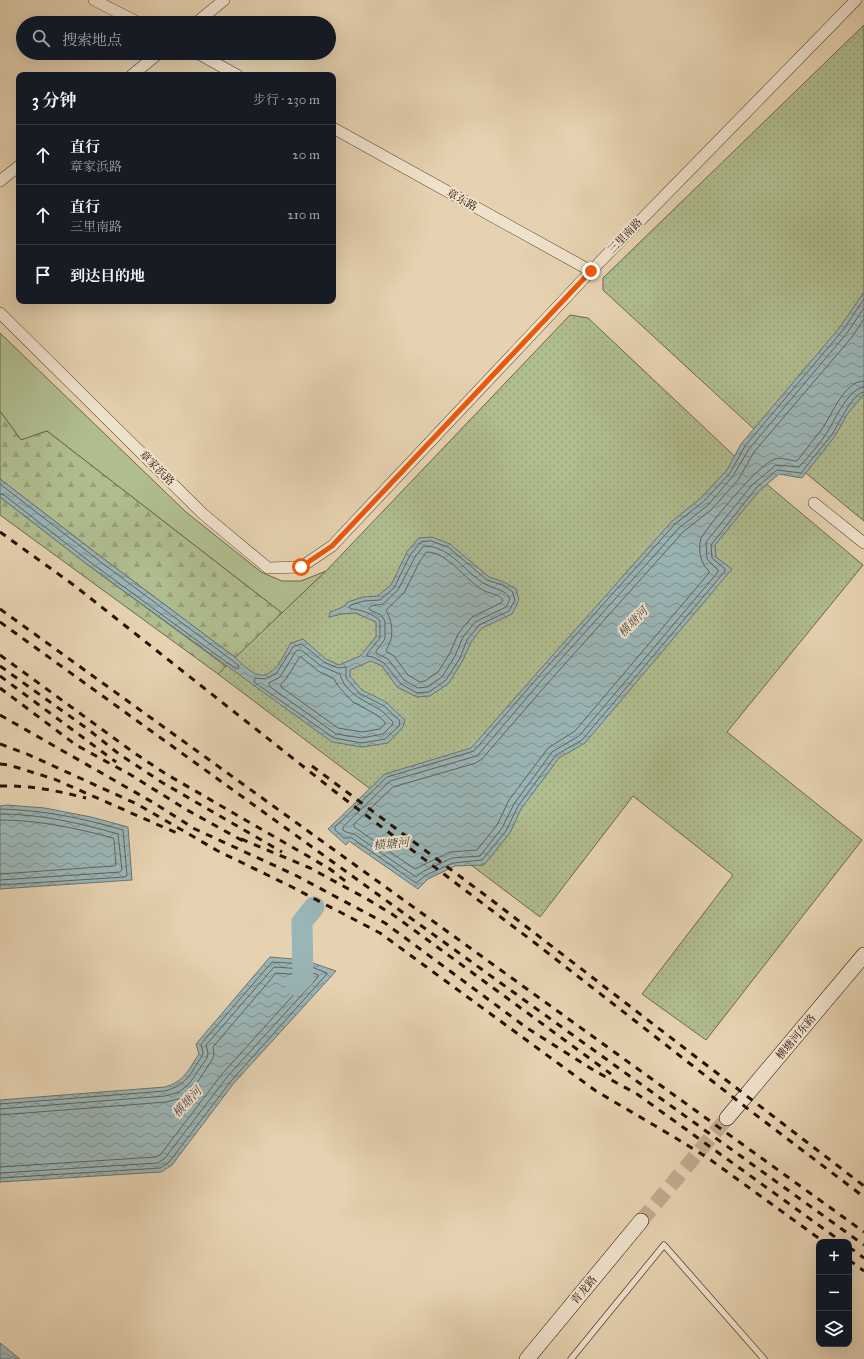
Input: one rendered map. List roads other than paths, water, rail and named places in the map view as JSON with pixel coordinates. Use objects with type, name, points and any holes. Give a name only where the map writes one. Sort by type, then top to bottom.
[{"type":"main road","name":"横塘河东路","points":[[727,1118],[864,955]]},
{"type":"main road","name":"青龙路","points":[[527,1359],[642,1220]]},
{"type":"street","points":[[94,0],[125,16]]},
{"type":"street","points":[[205,16],[224,0]]},
{"type":"street","name":"三里南路","points":[[332,546],[591,271],[856,0]]},
{"type":"street","points":[[136,72],[150,60]]},
{"type":"street","points":[[209,60],[231,72]]},
{"type":"street","name":"章东路","points":[[336,130],[591,271]]},
{"type":"street","points":[[0,181],[16,168]]},
{"type":"street","name":"章家浜路","points":[[0,313],[203,514],[268,568],[301,567],[332,546]]},
{"type":"street","points":[[814,503],[864,543]]},
{"type":"lane","points":[[571,1359],[664,1245],[764,1359]]},
{"type":"water","points":[[864,292],[864,394],[848,413],[835,436],[802,478],[779,474],[759,491],[715,545],[716,557],[732,569],[585,743],[559,758],[521,809],[510,833],[484,865],[455,866],[428,879],[418,889],[349,841],[346,845],[328,829],[385,774],[471,748],[672,521],[701,498],[727,470],[741,444],[840,327]]},
{"type":"water","points":[[0,479],[256,674],[268,674],[277,666],[291,643],[303,639],[326,659],[339,665],[360,656],[376,637],[376,622],[355,613],[329,617],[330,612],[343,607],[348,602],[363,597],[378,596],[391,585],[407,552],[419,538],[432,537],[450,544],[489,577],[504,582],[516,589],[519,600],[512,614],[482,628],[471,642],[463,660],[449,683],[430,696],[417,697],[397,687],[382,666],[371,661],[350,670],[350,676],[362,690],[386,702],[405,720],[403,727],[388,743],[362,747],[332,742],[88,565],[0,497]]},
{"type":"water","points":[[7,805],[45,808],[91,817],[128,827],[132,880],[0,889],[0,806]]},
{"type":"water","points":[[270,957],[304,960],[336,971],[234,1083],[172,1165],[161,1172],[0,1182],[0,1100],[165,1087],[172,1085],[182,1078],[189,1070],[199,1054],[196,1044]]},
{"type":"water","points":[[0,1343],[20,1359],[0,1359]]},
{"type":"waterway","name":"横塘河","points":[[296,985],[303,978],[302,922],[314,907]]},
{"type":"tunnel","points":[[641,1221],[727,1118]]},
{"type":"railway","points":[[0,532],[75,586],[338,794],[535,943],[864,1197]]},
{"type":"railway","points":[[0,609],[864,1232]]},
{"type":"railway","points":[[0,622],[864,1245]]},
{"type":"railway","points":[[0,655],[133,752],[166,774],[330,869],[349,884]]},
{"type":"railway","points":[[0,666],[89,730],[119,754],[163,783],[282,852]]},
{"type":"railway","points":[[0,676],[116,762]]},
{"type":"railway","points":[[0,688],[76,745],[131,775],[187,810],[245,842]]},
{"type":"railway","points":[[0,715],[154,803],[195,829],[295,875],[385,923],[527,1028],[595,1071],[637,1094],[838,1239]]},
{"type":"railway","points":[[0,744],[27,754],[137,804],[218,851],[292,887],[380,933],[596,1091],[708,1158],[820,1239]]},
{"type":"railway","points":[[0,764],[9,765],[54,779],[179,834]]},
{"type":"railway","points":[[312,766],[489,898],[864,1186]]},
{"type":"railway","points":[[0,786],[22,786],[44,789],[86,798]]},
{"type":"railway","points":[[241,839],[310,868],[392,914],[611,1074]]},
{"type":"railway","points":[[852,1249],[864,1258]]},
{"type":"railway","points":[[852,1262],[864,1271]]}]
